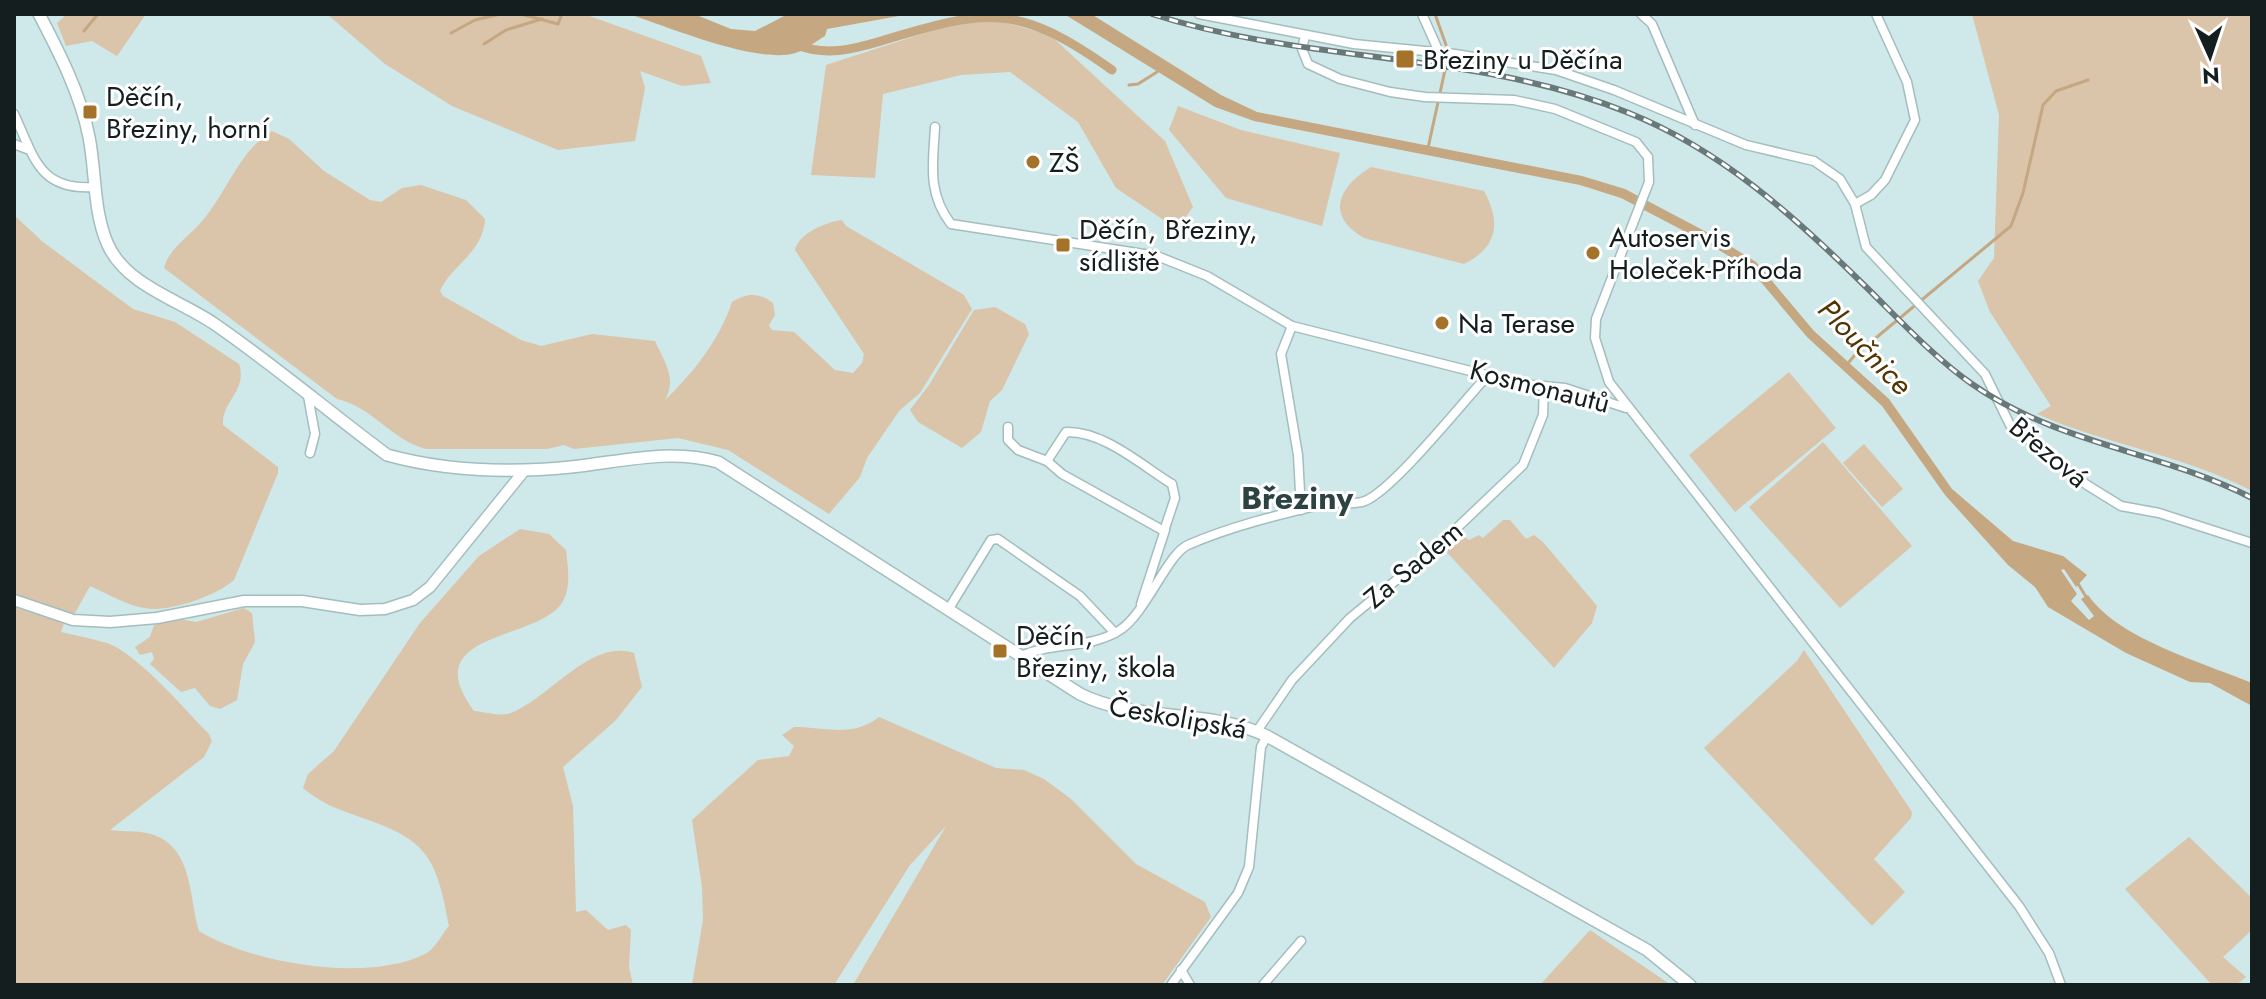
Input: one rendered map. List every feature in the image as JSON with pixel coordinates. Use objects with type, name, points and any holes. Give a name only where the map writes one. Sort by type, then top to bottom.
[{"type":"main road","name":"Českolipská","points":[[39,14],[69,76],[86,126],[107,243],[116,259],[143,283],[213,323],[387,455],[418,463],[524,471],[668,454],[697,456],[718,462],[1080,694],[1121,708],[1219,721],[1262,734],[1647,950],[1690,985]]},
{"type":"street","points":[[1199,14],[1305,36],[1556,70],[1614,90],[1746,145],[1814,161],[1840,179],[1855,204],[1871,195],[1885,180],[1915,120],[1907,82],[1876,14]]},
{"type":"street","points":[[1422,14],[1439,52]]},
{"type":"street","points":[[1641,14],[1652,24],[1695,125]]},
{"type":"street","points":[[1305,36],[1304,57],[1308,64],[1360,85],[1434,98],[1534,104],[1625,135],[1636,142],[1648,157],[1649,182],[1596,319],[1595,338],[1609,382],[1627,408]]},
{"type":"street","points":[[14,114],[27,149],[42,172],[59,183],[95,187]]},
{"type":"street","name":"Kosmonautů","points":[[935,127],[931,187],[937,207],[951,224],[1157,256],[1207,276],[1292,326],[1627,408],[2019,906],[2049,953],[2061,985]]},
{"type":"street","points":[[14,144],[27,149]]},
{"type":"street","name":"Březová","points":[[1855,204],[1866,247],[1985,374],[2010,425],[2077,477],[2121,506],[2159,513],[2252,543]]},
{"type":"street","points":[[1292,326],[1281,354],[1298,455],[1301,510]]},
{"type":"street","points":[[1021,656],[1037,649],[1103,639],[1115,633],[1138,613],[1184,546],[1301,510],[1336,502],[1364,502],[1392,479],[1488,375]]},
{"type":"street","points":[[1595,398],[1609,382]]},
{"type":"street","name":"Za Sadem","points":[[1262,734],[1292,680],[1350,618],[1439,545],[1523,465],[1543,415],[1544,386]]},
{"type":"street","points":[[308,396],[315,434],[310,453]]},
{"type":"street","points":[[1008,427],[1008,440],[1018,450],[1047,461],[1062,474],[1165,530]]},
{"type":"street","points":[[1047,461],[1066,432],[1079,432],[1106,443],[1172,484],[1175,498],[1138,613]]},
{"type":"street","points":[[14,600],[73,620],[110,622],[157,618],[244,601],[302,601],[360,610],[385,609],[413,600],[430,587],[524,471]]},
{"type":"street","points":[[948,610],[991,540],[998,539],[1080,596],[1115,633]]},
{"type":"street","points":[[1171,985],[1238,893],[1249,867],[1262,734]]},
{"type":"street","points":[[1263,985],[1301,941]]},
{"type":"street","points":[[1181,970],[1190,985]]},
{"type":"shaded area","points":[[67,14],[146,14],[117,56],[92,41],[66,46],[57,23]]},
{"type":"shaded area","points":[[327,14],[584,14],[701,56],[711,83],[682,86],[640,71],[645,88],[635,141],[558,150],[452,106],[385,64]]},
{"type":"shaded area","points":[[629,14],[694,14],[731,29],[755,31],[788,14],[910,14],[827,29],[825,36],[805,49],[782,55],[739,50]]},
{"type":"shaded area","points":[[1064,14],[1091,14],[1221,95],[1257,112],[1582,176],[1625,189],[1714,236],[1756,262],[1814,331],[1889,399],[1952,489],[2013,541],[2063,556],[2087,575],[2076,587],[2064,569],[2061,570],[2077,594],[2071,601],[2089,620],[2094,616],[2081,599],[2088,595],[2102,611],[2140,637],[2252,683],[2252,706],[2210,683],[2190,682],[2126,653],[2048,607],[2035,587],[2008,565],[1945,495],[1882,406],[1807,337],[1750,269],[1709,244],[1621,198],[1580,185],[1254,121],[1215,107]]},
{"type":"shaded area","points":[[1972,14],[2252,14],[2252,491],[2200,468],[2037,414],[2051,406],[1990,312],[1978,281],[1994,258],[1999,115]]},
{"type":"shaded area","points":[[976,22],[1004,22],[1050,35],[1165,141],[1193,207],[1177,229],[1116,188],[1078,122],[1010,72],[961,75],[883,94],[875,178],[811,175],[826,65],[937,29]]},
{"type":"shaded area","points":[[1178,106],[1241,130],[1340,153],[1322,226],[1226,198],[1169,130]]},
{"type":"shaded area","points":[[272,131],[289,139],[324,171],[370,200],[381,202],[402,188],[421,185],[466,200],[485,219],[483,231],[473,250],[445,282],[440,291],[443,296],[521,340],[541,346],[592,334],[655,341],[670,377],[665,400],[704,356],[732,302],[748,295],[757,295],[773,303],[775,315],[769,325],[772,330],[794,332],[835,370],[853,373],[862,363],[864,354],[795,250],[802,238],[828,223],[842,220],[846,226],[964,295],[972,309],[920,393],[899,411],[867,458],[860,477],[829,514],[728,450],[678,438],[574,449],[564,445],[547,449],[426,449],[402,439],[361,409],[337,399],[164,268],[175,248],[212,209],[251,149]]},
{"type":"shaded area","points":[[1371,167],[1484,191],[1493,213],[1490,242],[1464,264],[1364,238],[1344,220],[1340,202],[1350,183]]},
{"type":"shaded area","points":[[14,215],[43,242],[133,309],[175,322],[239,364],[240,381],[226,409],[223,425],[278,467],[278,473],[234,580],[216,592],[178,606],[154,609],[130,604],[90,586],[74,615],[14,594]]},
{"type":"shaded area","points":[[995,307],[1025,324],[1029,334],[1002,390],[990,401],[981,432],[962,448],[918,422],[910,410],[929,385],[974,310]]},
{"type":"shaded area","points":[[1789,372],[1836,428],[1735,512],[1689,455]]},
{"type":"shaded area","points":[[1823,442],[1912,546],[1840,608],[1749,507]]},
{"type":"shaded area","points":[[1864,444],[1903,489],[1882,507],[1843,463]]},
{"type":"shaded area","points":[[1503,520],[1510,520],[1526,539],[1534,535],[1543,542],[1597,606],[1592,623],[1554,668],[1442,547],[1458,532],[1469,540],[1479,535],[1483,538]]},
{"type":"shaded area","points":[[520,529],[549,534],[566,550],[568,582],[565,597],[556,610],[540,620],[480,644],[466,655],[458,668],[460,687],[474,711],[507,714],[526,706],[571,672],[602,654],[618,651],[634,653],[642,687],[616,720],[563,767],[573,806],[576,912],[586,910],[608,930],[626,925],[631,930],[629,967],[633,985],[14,985],[14,607],[64,623],[61,632],[107,643],[133,658],[209,734],[212,741],[204,757],[110,830],[154,835],[176,851],[187,876],[199,931],[249,953],[310,966],[373,967],[401,963],[429,952],[449,926],[432,866],[413,842],[399,833],[328,805],[303,788],[308,774],[334,751],[420,623],[479,556]]},
{"type":"shaded area","points":[[244,608],[252,613],[255,642],[243,664],[237,700],[220,709],[210,706],[195,688],[181,692],[150,664],[154,659],[152,652],[140,655],[135,647],[150,637],[154,625],[179,619],[196,622]]},
{"type":"shaded area","points":[[1804,650],[1912,812],[1911,818],[1874,859],[1905,892],[1872,926],[1704,748],[1797,661]]},
{"type":"shaded area","points":[[879,717],[996,768],[1024,770],[1044,779],[1071,799],[1136,864],[1205,902],[1211,917],[1162,985],[853,985],[946,826],[910,865],[834,985],[692,985],[703,920],[702,887],[692,820],[758,760],[789,756],[794,746],[782,735],[794,727],[849,729]]},
{"type":"shaded area","points":[[2189,837],[2252,898],[2252,930],[2223,957],[2246,977],[2236,985],[2212,985],[2125,889]]},
{"type":"shaded area","points":[[1590,930],[1671,985],[1540,985]]},
{"type":"waterway","points":[[84,31],[98,14]]},
{"type":"waterway","points":[[451,33],[475,20],[500,14]]},
{"type":"waterway","points":[[521,14],[558,24],[562,14]]},
{"type":"waterway","points":[[1435,14],[1446,45]]},
{"type":"waterway","points":[[797,45],[818,50],[839,50],[949,22],[1001,18],[1050,32],[1112,70]]},
{"type":"waterway","points":[[484,44],[506,30],[542,19]]},
{"type":"waterway","points":[[1428,148],[1445,70]]},
{"type":"waterway","points":[[1129,85],[1138,84],[1157,72]]},
{"type":"waterway","name":"Ploučnice","points":[[1845,367],[1854,356],[2011,226],[2023,193],[2043,105],[2056,91],[2088,80]]},
{"type":"waterway","points":[[2077,582],[2088,600]]},
{"type":"railway","points":[[1152,14],[1272,42],[1511,78],[1571,93],[1629,113],[1695,146],[1755,187],[1837,259],[1929,349],[1972,384],[2040,421],[2182,469],[2252,498]]},
{"type":"place","name":"Březiny u Děčína","points":[[1405,59]]},
{"type":"place","name":"Děčín, Březiny, horní","points":[[90,112]]},
{"type":"place","name":"ZŠ","points":[[1033,162]]},
{"type":"place","name":"Děčín, Březiny, sídliště","points":[[1063,245]]},
{"type":"place","name":"Autoservis Holeček-Příhoda","points":[[1593,253]]},
{"type":"place","name":"Na Terase","points":[[1442,323]]},
{"type":"place","name":"Děčín, Březiny, škola","points":[[1000,651]]},
{"type":"district","name":"Březiny","points":[[1297,498]]}]
